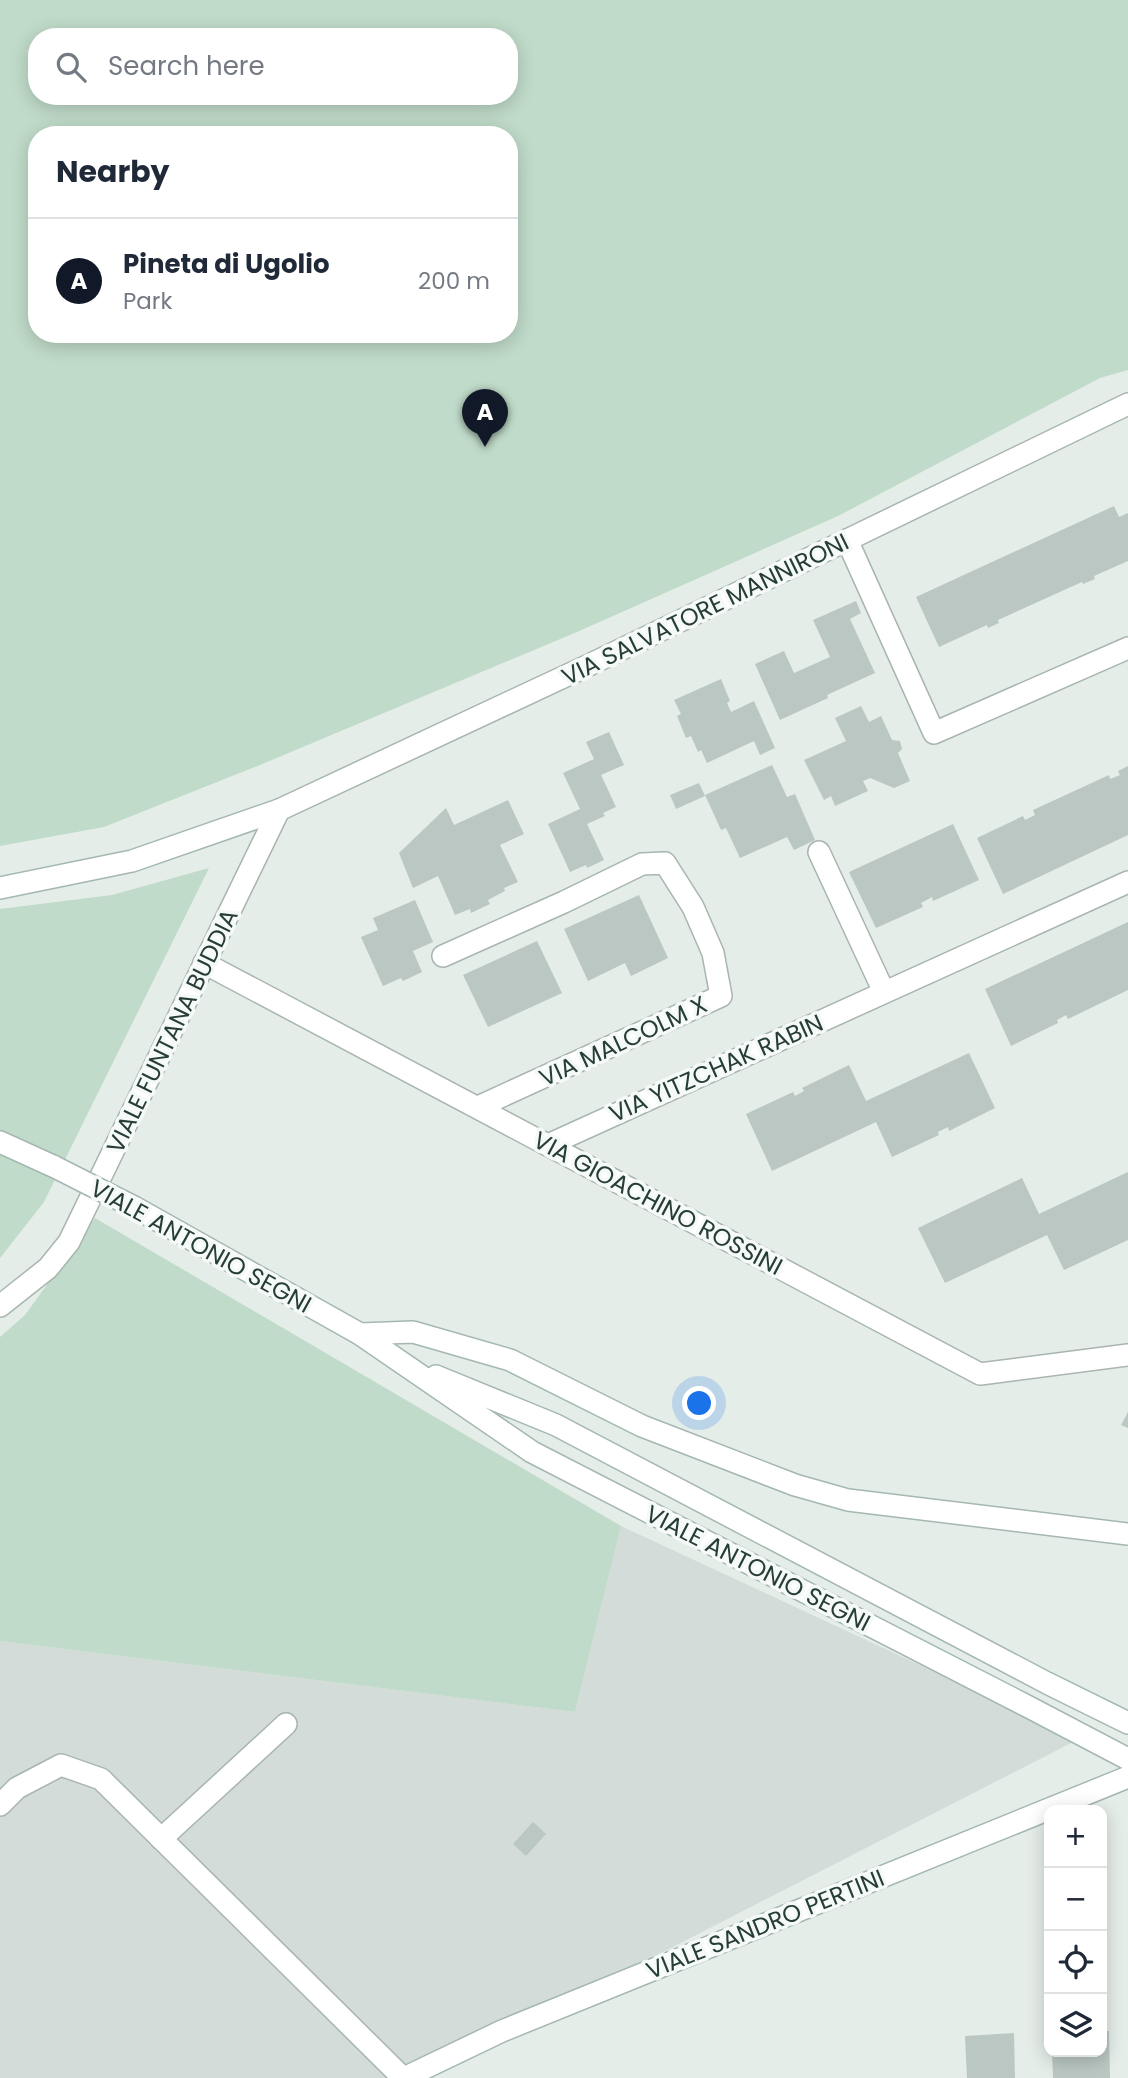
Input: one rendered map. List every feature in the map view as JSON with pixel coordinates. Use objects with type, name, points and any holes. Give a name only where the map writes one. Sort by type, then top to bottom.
[{"type":"street","name":"VIA SALVATORE MANNIRONI","points":[[0,888],[132,861],[279,810],[589,665],[1128,404]]},
{"type":"street","points":[[847,540],[934,733],[1128,648]]},
{"type":"street","name":"VIALE FUNTANA BUDDIA","points":[[0,1306],[48,1268],[69,1242],[279,810]]},
{"type":"street","points":[[819,852],[884,992]]},
{"type":"street","name":"VIA MALCOLM X","points":[[443,956],[565,902],[642,864],[665,863],[693,907],[713,953],[721,996],[478,1107]]},
{"type":"street","name":"VIA YITZCHAK RABIN","points":[[548,1145],[1128,882]]},
{"type":"street","name":"VIA GIOACHINO ROSSINI","points":[[204,963],[981,1374],[1128,1355]]},
{"type":"street","name":"VIALE ANTONIO SEGNI","points":[[0,1142],[134,1207],[360,1334],[532,1452],[1128,1759]]},
{"type":"street","points":[[360,1334],[413,1332],[510,1360],[642,1426],[795,1485],[848,1500],[1128,1534]]},
{"type":"street","name":"VIALE ANTONIO SEGNI","points":[[396,1360],[556,1425],[1128,1723]]},
{"type":"street","points":[[161,1839],[286,1724]]},
{"type":"street","points":[[0,1805],[18,1788],[61,1765],[101,1779],[403,2078]]},
{"type":"street","name":"VIALE SANDRO PERTINI","points":[[403,2078],[502,2031],[1128,1777]]},
{"type":"shaded area","points":[[621,1526],[1079,1739],[417,2078],[0,2078],[0,1641],[575,1712]]},
{"type":"green space","points":[[0,0],[1128,0],[1128,370],[1100,378],[838,516],[577,632],[260,765],[104,827],[0,846]]},
{"type":"green space","points":[[209,868],[44,1202],[0,1258],[0,909],[112,895]]},
{"type":"green space","points":[[95,1218],[621,1526],[575,1712],[0,1641],[0,1337],[25,1315]]},
{"type":"building","points":[[1114,506],[1119,517],[1128,513],[1128,561],[1094,576],[1095,579],[1083,584],[1082,582],[998,620],[999,623],[988,628],[987,625],[939,647],[916,597]]},
{"type":"building","points":[[856,601],[861,613],[850,619],[875,673],[780,720],[755,664],[784,651],[794,673],[830,657],[813,620]]},
{"type":"building","points":[[721,679],[730,701],[727,703],[731,712],[754,701],[775,748],[760,755],[754,741],[707,763],[701,750],[698,752],[691,736],[686,738],[677,716],[681,714],[674,700]]},
{"type":"building","points":[[861,706],[869,722],[881,716],[892,740],[900,741],[902,749],[898,753],[910,781],[894,788],[870,778],[863,781],[868,791],[835,806],[831,796],[824,800],[804,760],[846,741],[835,718]]},
{"type":"building","points":[[609,732],[624,765],[601,775],[616,807],[603,813],[605,816],[587,824],[604,860],[570,872],[548,824],[580,809],[563,773],[594,759],[586,742]]},
{"type":"building","points":[[772,765],[787,797],[795,794],[815,840],[794,850],[787,837],[740,858],[726,828],[721,830],[705,795]]},
{"type":"building","points":[[1128,766],[1128,835],[1003,894],[977,838],[1023,816],[1025,820],[1035,815],[1033,810],[1109,775],[1110,779],[1120,775],[1118,771]]},
{"type":"building","points":[[699,783],[705,796],[676,809],[670,795]]},
{"type":"building","points":[[508,800],[524,834],[500,845],[518,882],[488,900],[490,904],[471,913],[470,909],[455,915],[438,876],[413,888],[399,853],[446,808],[454,825]]},
{"type":"building","points":[[953,824],[979,880],[933,901],[932,897],[921,903],[923,907],[876,928],[849,872]]},
{"type":"building","points":[[639,895],[668,958],[631,976],[625,963],[588,981],[564,929]]},
{"type":"building","points":[[415,900],[433,942],[413,951],[422,972],[383,986],[361,937],[378,930],[373,918]]},
{"type":"building","points":[[1128,922],[1128,990],[1068,1019],[1066,1015],[1057,1020],[1058,1023],[1011,1046],[985,989]]},
{"type":"building","points":[[537,941],[562,993],[488,1027],[463,975]]},
{"type":"building","points":[[969,1053],[995,1108],[949,1131],[948,1127],[938,1132],[939,1135],[892,1157],[876,1122],[772,1171],[746,1114],[793,1092],[795,1096],[804,1091],[802,1088],[849,1065],[866,1101]]},
{"type":"building","points":[[1128,1172],[1128,1240],[1064,1270],[1047,1235],[945,1283],[918,1228],[1022,1178],[1039,1214]]},
{"type":"building","points":[[1128,1412],[1128,1428],[1121,1425]]},
{"type":"building","points":[[533,1822],[546,1834],[526,1856],[513,1844]]},
{"type":"building","points":[[1109,2031],[1110,2078],[1053,2078],[1052,2057],[1107,2057]]},
{"type":"building","points":[[1014,2033],[1015,2078],[967,2078],[965,2036]]},
{"type":"place","name":"Pineta di Ugolio","points":[[485,447]]}]
